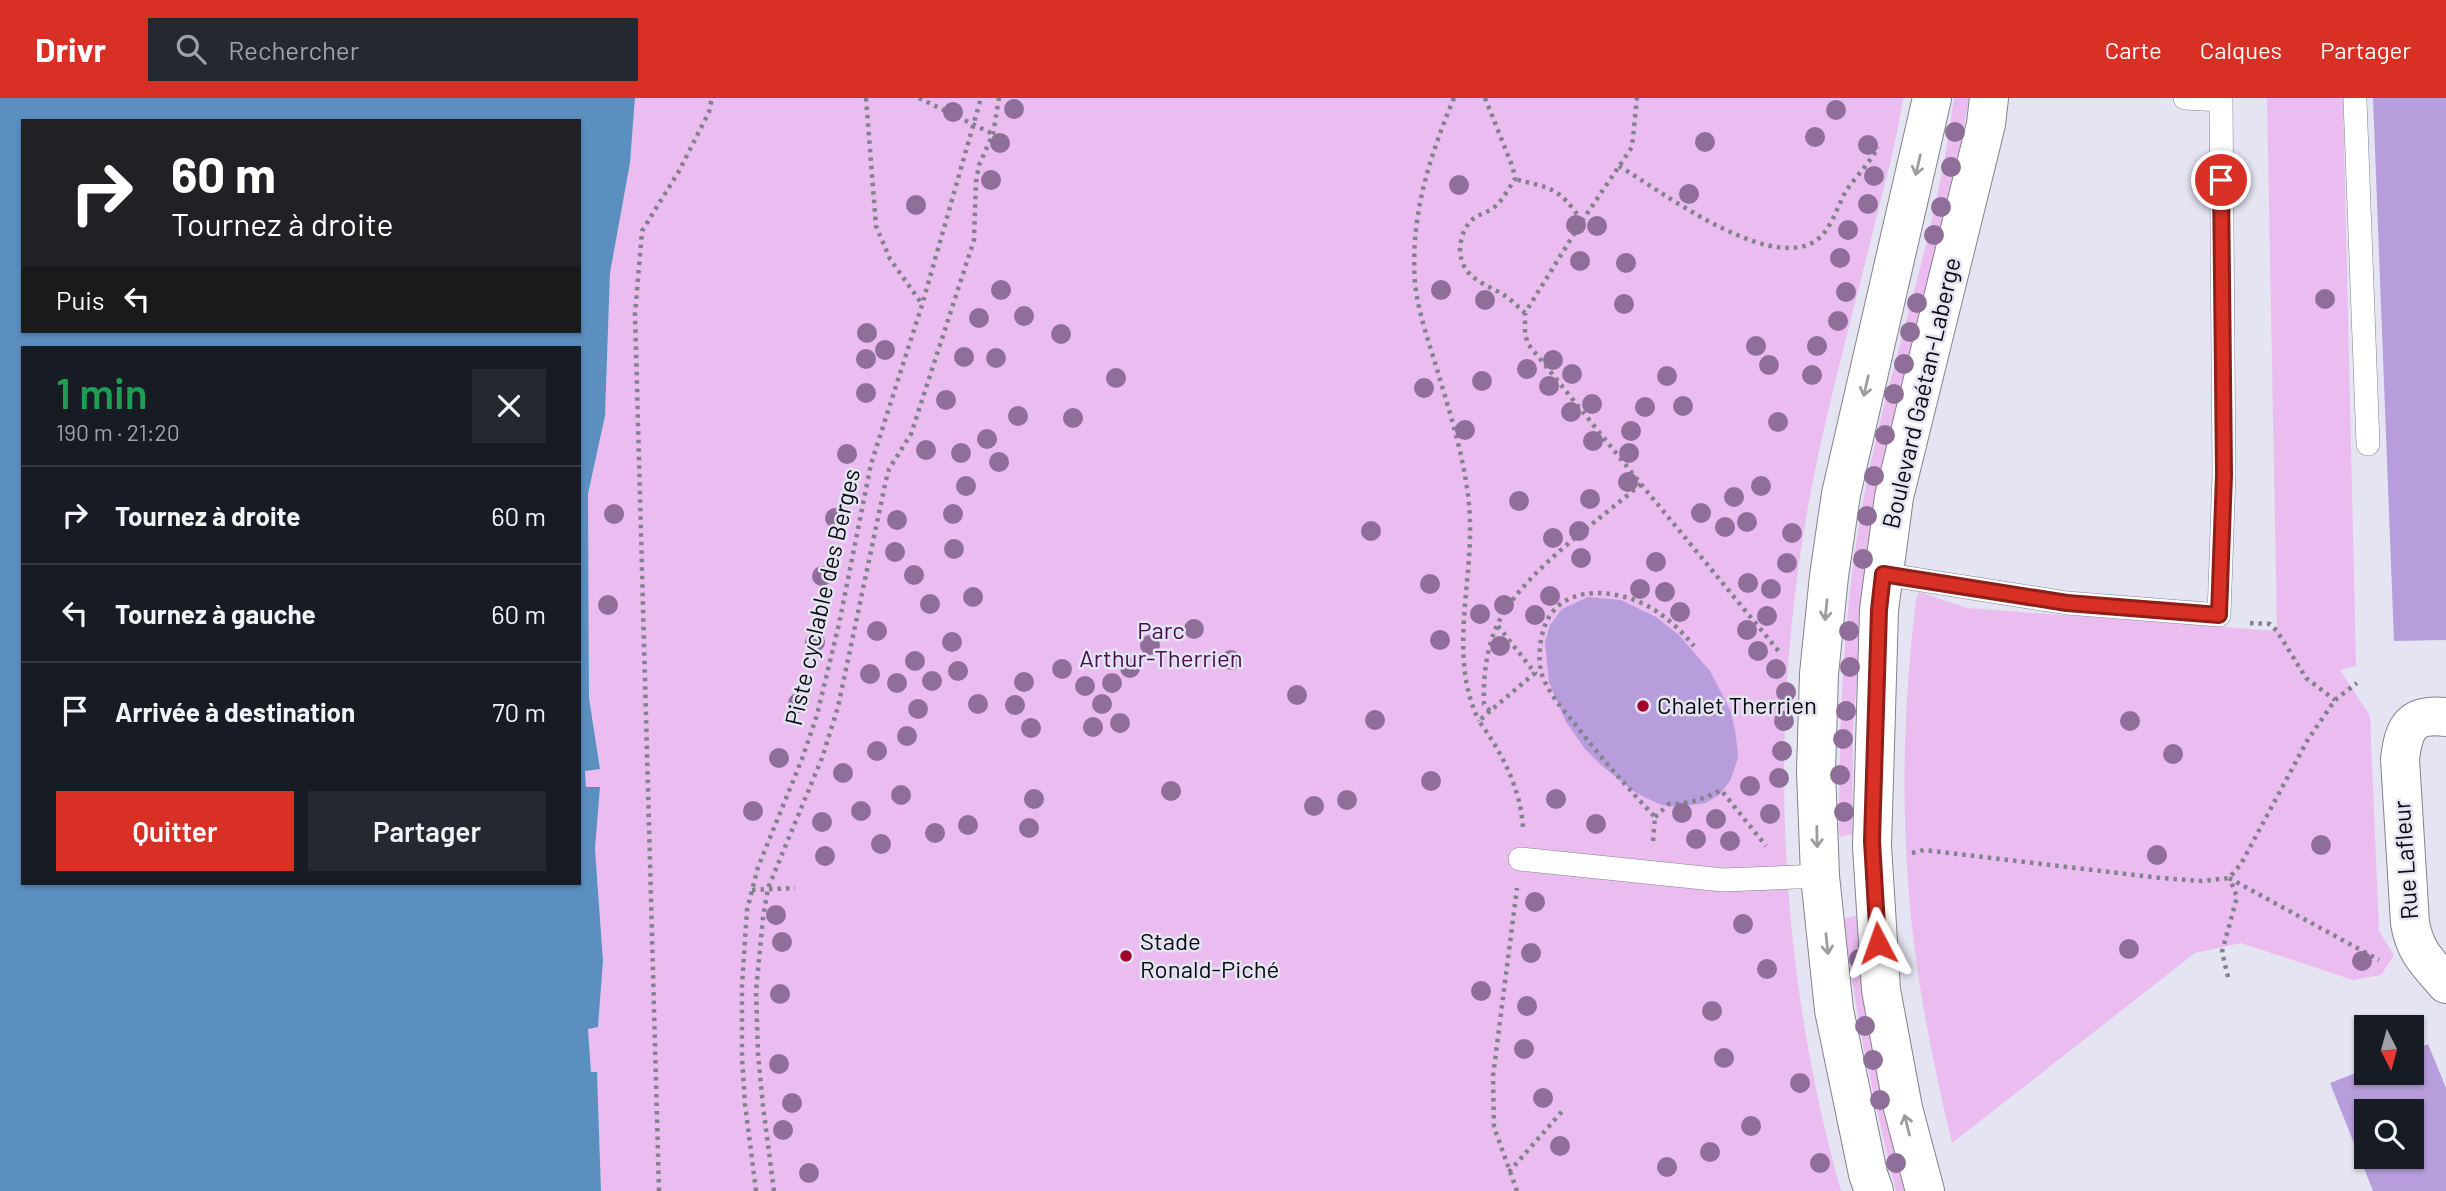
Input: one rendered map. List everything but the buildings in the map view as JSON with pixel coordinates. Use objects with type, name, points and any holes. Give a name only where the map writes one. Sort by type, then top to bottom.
[{"type":"main road","points":[[1874,1191],[1834,1010],[1820,876],[1816,771],[1819,674],[1841,494],[1932,98]]},
{"type":"main road","name":"Boulevard Gaétan-Laberge","points":[[1925,1191],[1903,1108],[1881,990],[1872,841],[1879,610],[1894,497],[1986,124],[1989,98]]},
{"type":"main road","name":"Rue Lafleur","points":[[2445,982],[2419,954],[2413,940],[2400,759],[2402,741],[2408,726],[2422,717],[2446,717]]},
{"type":"lane","points":[[1883,574],[2067,603],[2219,615],[2224,475],[2221,100],[2185,98]]},
{"type":"lane","points":[[2355,100],[2368,444]]},
{"type":"lane","points":[[1520,859],[1723,880],[1820,876]]},
{"type":"path","points":[[659,1191],[635,314],[642,231],[679,171],[709,112],[712,98]]},
{"type":"path","points":[[866,98],[876,226],[890,259],[922,304]]},
{"type":"path","points":[[919,98],[993,134]]},
{"type":"path","name":"Piste cyclable des Berges","points":[[756,1191],[745,1104],[742,1045],[747,910],[758,867],[817,715],[839,624],[871,464],[922,304],[981,98]]},
{"type":"path","points":[[774,1191],[762,1107],[756,991],[768,888],[832,730],[889,469],[911,433],[974,240],[976,182],[979,165],[993,134],[999,98]]},
{"type":"path","points":[[1454,98],[1424,176],[1415,248],[1415,284],[1469,503],[1471,527],[1465,599],[1466,672],[1471,705],[1500,750],[1522,807],[1523,832],[1493,1076],[1494,1127],[1517,1191]]},
{"type":"path","points":[[1485,98],[1515,179],[1492,209],[1475,217],[1467,225],[1460,248],[1465,270],[1506,296],[1525,313]]},
{"type":"path","points":[[1637,98],[1632,146],[1525,313],[1525,334],[1534,353],[1785,658]]},
{"type":"path","points":[[1619,166],[1744,240],[1769,247],[1792,248],[1811,244],[1826,231],[1846,191],[1880,143]]},
{"type":"path","points":[[1515,179],[1556,190],[1582,221]]},
{"type":"path","points":[[1490,711],[1484,704],[1484,686],[1491,643],[1502,616],[1524,586],[1546,563],[1641,484]]},
{"type":"path","points":[[1655,817],[1604,762],[1544,680],[1540,650],[1546,623],[1564,603],[1577,596],[1591,592],[1606,593],[1658,612],[1694,646]]},
{"type":"path","points":[[2219,615],[2228,621],[2270,624],[2306,678],[2335,699]]},
{"type":"path","points":[[1498,626],[1535,673]]},
{"type":"path","points":[[1479,721],[1535,673],[1542,672]]},
{"type":"path","points":[[2229,878],[2241,864],[2306,741],[2335,699],[2357,683]]},
{"type":"path","points":[[1653,845],[1655,817],[1669,804],[1701,801],[1721,790],[1766,845],[1776,851]]},
{"type":"path","points":[[1901,856],[1924,850],[2160,878],[2202,881],[2229,878],[2388,966]]},
{"type":"path","points":[[2228,977],[2222,952],[2237,897],[2229,878]]},
{"type":"path","points":[[752,890],[796,888]]},
{"type":"path","points":[[1509,1172],[1564,1109]]},
{"type":"green space","name":"Parc Arthur-Therrien","points":[[635,98],[1903,98],[1898,129],[1818,456],[1801,547],[1790,640],[1785,732],[1785,825],[1791,918],[1802,1010],[1819,1101],[1841,1191],[601,1191],[597,1073],[591,1073],[588,1028],[598,1027],[603,961],[595,849],[600,787],[586,787],[585,770],[600,768],[589,698],[588,494],[605,416],[610,273],[630,163]]},
{"type":"green space","points":[[1954,98],[1969,98],[1957,165],[1865,580],[1853,728],[1852,834],[1841,837],[1841,707],[1857,538],[1881,417],[1932,221]]},
{"type":"green space","points":[[2267,98],[2343,98],[2356,666],[2340,670],[2370,716],[2379,931],[2394,955],[2381,975],[2353,980],[2241,943],[2195,953],[1952,1143],[1924,1012],[1908,881],[1905,739],[1916,599],[1919,592],[1967,608],[2277,631]]},
{"type":"green space","points":[[1855,916],[1909,1191],[1896,1191],[1866,1056],[1844,919]]},
{"type":"water","points":[[0,98],[635,98],[630,163],[610,273],[605,416],[588,494],[589,698],[600,769],[585,771],[586,787],[600,787],[595,849],[603,961],[598,1027],[588,1029],[591,1072],[597,1072],[601,1191],[0,1191]]},
{"type":"place","name":"Chalet Therrien","points":[[1643,706]]},
{"type":"place","name":"Stade Ronald-Piché","points":[[1126,956]]},
{"type":"route","points":[[1878,943],[1872,841],[1879,610],[1883,574],[2067,603],[2219,615],[2224,475],[2221,180]]}]
